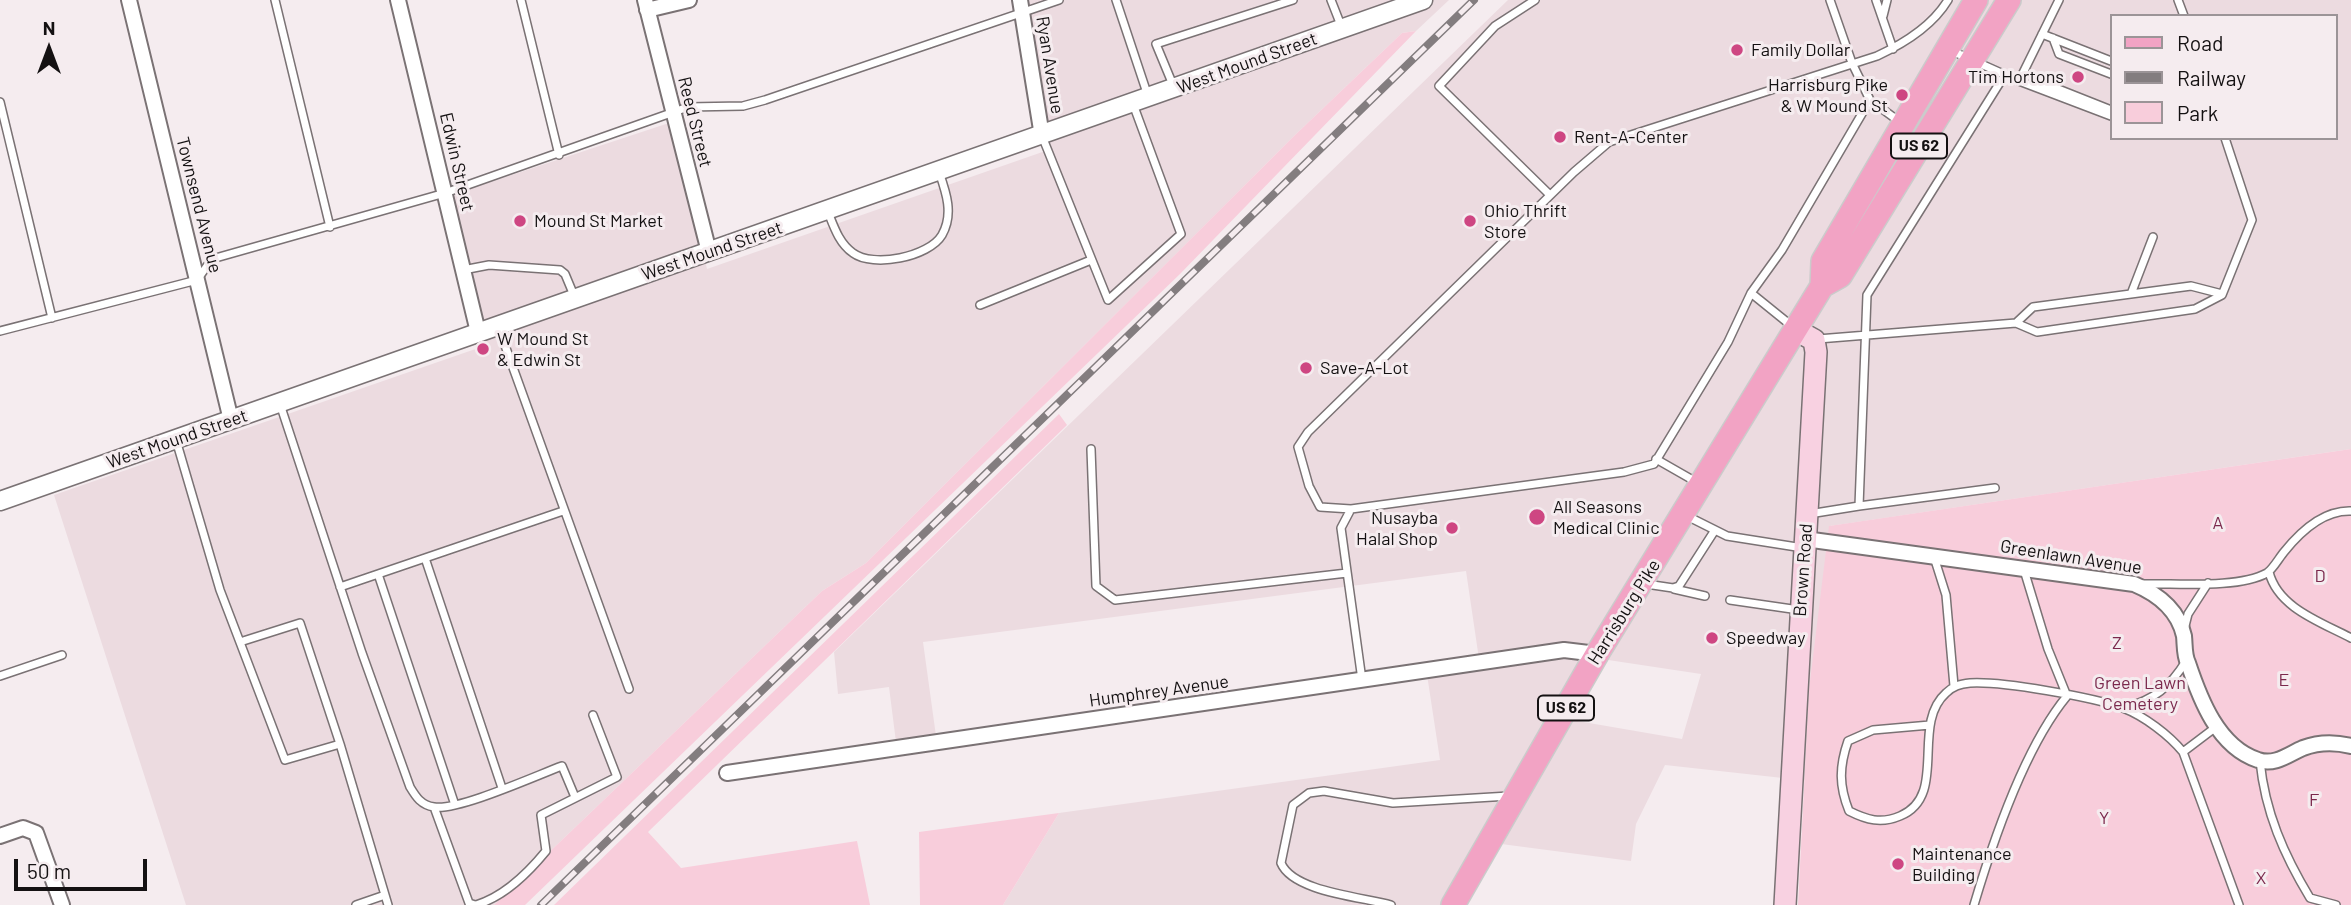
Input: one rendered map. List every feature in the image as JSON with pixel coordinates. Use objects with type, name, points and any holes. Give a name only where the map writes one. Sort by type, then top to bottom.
[{"type":"main road","name":"Harrisburg Pike","points":[[1453,905],[1597,654],[1702,485],[1805,335],[1822,285],[1823,261],[1976,0]]},
{"type":"main road","name":"Harrisburg Pike","points":[[1822,285],[1840,276],[2009,0]]},
{"type":"main road","name":"Brown Road","points":[[1785,905],[1816,352],[1805,335]]},
{"type":"street","name":"Townsend Avenue","points":[[129,0],[231,420]]},
{"type":"street","name":"Edwin Street","points":[[398,0],[478,332]]},
{"type":"street","points":[[646,5],[689,0]]},
{"type":"street","name":"West Mound Street","points":[[0,501],[1175,89],[1342,29],[1404,3],[1423,0]]},
{"type":"street","name":"Reed Street","points":[[646,5],[709,252]]},
{"type":"street","name":"Ryan Avenue","points":[[1021,7],[1042,136]]},
{"type":"street","name":"Greenlawn Avenue","points":[[1805,543],[1934,556],[2134,584],[2157,593],[2176,618],[2183,634],[2186,661],[2216,727],[2231,746],[2260,761]]},
{"type":"street","name":"Humphrey Avenue","points":[[727,773],[1564,650],[1597,654]]},
{"type":"street","points":[[2260,761],[2287,758],[2322,743],[2351,746]]},
{"type":"street","points":[[0,836],[30,828],[40,839],[62,905]]},
{"type":"lane","points":[[275,0],[330,228]]},
{"type":"lane","points":[[522,0],[559,155]]},
{"type":"lane","points":[[0,331],[197,280],[212,259],[330,228],[445,193],[559,155],[688,107],[743,106],[1021,7],[1059,0]]},
{"type":"lane","points":[[1042,136],[1108,300],[1181,234],[1141,101],[1116,0]]},
{"type":"lane","points":[[1175,89],[1156,44],[1293,0]]},
{"type":"lane","points":[[1331,0],[1342,29]]},
{"type":"lane","points":[[1535,0],[1496,26],[1439,86],[1550,195]]},
{"type":"lane","points":[[1830,0],[1852,64],[1870,100],[1903,125],[1925,137]]},
{"type":"lane","points":[[1876,0],[1892,49]]},
{"type":"lane","points":[[1882,18],[1887,0]]},
{"type":"lane","points":[[1870,100],[1782,250],[1751,293],[1728,342],[1649,467],[1351,509],[1321,507],[1309,486],[1298,447],[1308,432],[1550,195],[1609,142],[1892,49],[1939,16],[1948,0]]},
{"type":"lane","points":[[2019,81],[2059,0]]},
{"type":"lane","points":[[2042,34],[2110,61]]},
{"type":"lane","points":[[2053,38],[2059,54],[2110,74]]},
{"type":"lane","points":[[1947,49],[2004,76],[2110,116]]},
{"type":"lane","points":[[1859,506],[1867,295],[2004,76]]},
{"type":"lane","points":[[2032,86],[2048,85],[2110,110]]},
{"type":"lane","points":[[0,102],[52,318]]},
{"type":"lane","points":[[1751,293],[1805,335],[1866,336],[2016,323],[2037,331],[2195,309],[2222,295],[2252,220],[2226,140]]},
{"type":"lane","points":[[828,211],[839,239],[854,254],[874,261],[889,261],[932,245],[942,235],[949,199],[939,172]]},
{"type":"lane","points":[[2131,294],[2153,237]]},
{"type":"lane","points":[[979,305],[1091,260]]},
{"type":"lane","points":[[463,271],[489,265],[560,270],[576,299]]},
{"type":"lane","points":[[2016,323],[2033,307],[2191,286],[2222,295]]},
{"type":"lane","points":[[498,326],[629,689]]},
{"type":"lane","points":[[279,404],[410,787],[419,802],[434,807],[455,805],[562,766],[575,797]]},
{"type":"lane","points":[[176,439],[220,590],[285,760],[340,744]]},
{"type":"lane","points":[[1091,449],[1096,586],[1115,600],[1347,573]]},
{"type":"lane","points":[[1656,459],[1702,485]]},
{"type":"lane","points":[[1807,514],[1995,488]]},
{"type":"lane","points":[[1351,509],[1341,528],[1362,681]]},
{"type":"lane","points":[[340,587],[564,511]]},
{"type":"lane","points":[[2134,584],[2208,583],[2249,579],[2269,572],[2289,545],[2316,521],[2351,511]]},
{"type":"lane","points":[[1684,515],[1727,536],[1805,543]]},
{"type":"lane","points":[[1673,588],[1679,586],[1694,558],[1714,530]]},
{"type":"lane","points":[[1934,556],[1946,595],[1954,686]]},
{"type":"lane","points":[[425,558],[502,788]]},
{"type":"lane","points":[[2024,569],[2048,649],[2067,696]]},
{"type":"lane","points":[[2269,572],[2272,583],[2284,601],[2351,638]]},
{"type":"lane","points":[[379,574],[455,805]]},
{"type":"lane","points":[[1643,583],[1705,596]]},
{"type":"lane","points":[[2183,634],[2188,614],[2208,583]]},
{"type":"lane","points":[[1730,600],[1800,610]]},
{"type":"lane","points":[[240,642],[300,623],[340,744],[388,905]]},
{"type":"lane","points":[[0,676],[62,655]]},
{"type":"lane","points":[[2124,708],[2146,702],[2166,690],[2186,661]]},
{"type":"lane","points":[[1930,725],[1873,730],[1848,741],[1840,763],[1842,792],[1849,811],[1869,821],[1891,820],[1909,812],[1920,801],[1926,785],[1930,725],[1942,696],[1954,686],[1990,684],[2124,708],[2172,739],[2183,752],[2239,905]]},
{"type":"lane","points":[[1974,905],[2004,812],[2028,763],[2067,696]]},
{"type":"lane","points":[[434,807],[469,903],[475,905],[489,901],[532,868],[546,851],[541,816],[617,777],[593,715]]},
{"type":"lane","points":[[2183,752],[2216,727]]},
{"type":"lane","points":[[2260,761],[2263,795],[2289,864],[2310,902],[2336,905]]},
{"type":"lane","points":[[1391,905],[1304,884],[1285,872],[1282,863],[1293,804],[1309,793],[1324,791],[1393,803],[1517,796]]},
{"type":"lane","points":[[356,905],[385,895]]},
{"type":"shaded area","points":[[1028,0],[1449,0],[1416,31],[1402,33],[1295,135],[866,563],[822,591],[494,905],[186,905],[54,495],[487,345],[451,195],[672,122],[707,269],[1051,149]]},
{"type":"shaded area","points":[[1508,0],[2351,0],[2351,449],[1830,526],[1810,781],[1665,765],[1636,824],[1631,861],[1486,842],[1449,905],[1003,905],[1059,813],[1440,760],[1426,668],[1479,659],[1466,571],[923,642],[936,736],[896,742],[889,687],[838,694],[834,652]],"holes":[[[1595,658],[1701,674],[1682,739],[1560,718]]]},
{"type":"green space","points":[[1416,31],[1180,274],[525,905],[494,905],[822,591],[866,563],[1295,135],[1402,33]]},
{"type":"green space","points":[[1059,414],[1067,425],[648,832],[681,868],[857,841],[870,905],[554,905]]},
{"type":"green space","name":"Green Lawn Cemetery","points":[[2351,449],[2351,905],[1798,905],[1809,690],[1829,526]]},
{"type":"green space","points":[[1059,813],[1003,905],[920,905],[919,832]]},
{"type":"railway","points":[[541,905],[1474,0]]},
{"type":"place","name":"Family Dollar","points":[[1737,50]]},
{"type":"place","name":"Tim Hortons","points":[[2078,77]]},
{"type":"place","name":"Harrisburg Pike & W Mound St","points":[[1902,95]]},
{"type":"place","name":"Rent-A-Center","points":[[1560,137]]},
{"type":"place","name":"Mound St Market","points":[[520,221]]},
{"type":"place","name":"Ohio Thrift Store","points":[[1470,221]]},
{"type":"place","name":"W Mound St & Edwin St","points":[[483,349]]},
{"type":"place","name":"Save-A-Lot","points":[[1306,368]]},
{"type":"place","name":"All Seasons Medical Clinic","points":[[1537,517]]},
{"type":"place","name":"Nusayba Halal Shop","points":[[1452,528]]},
{"type":"place","name":"Speedway","points":[[1712,638]]},
{"type":"place","name":"Maintenance Building","points":[[1898,864]]},
{"type":"park label","name":"A","points":[[2218,523]]},
{"type":"park label","name":"D","points":[[2320,576]]},
{"type":"park label","name":"Z","points":[[2117,643]]},
{"type":"park label","name":"E","points":[[2284,680]]},
{"type":"park label","name":"F","points":[[2314,800]]},
{"type":"park label","name":"Y","points":[[2104,818]]},
{"type":"park label","name":"X","points":[[2261,878]]}]
